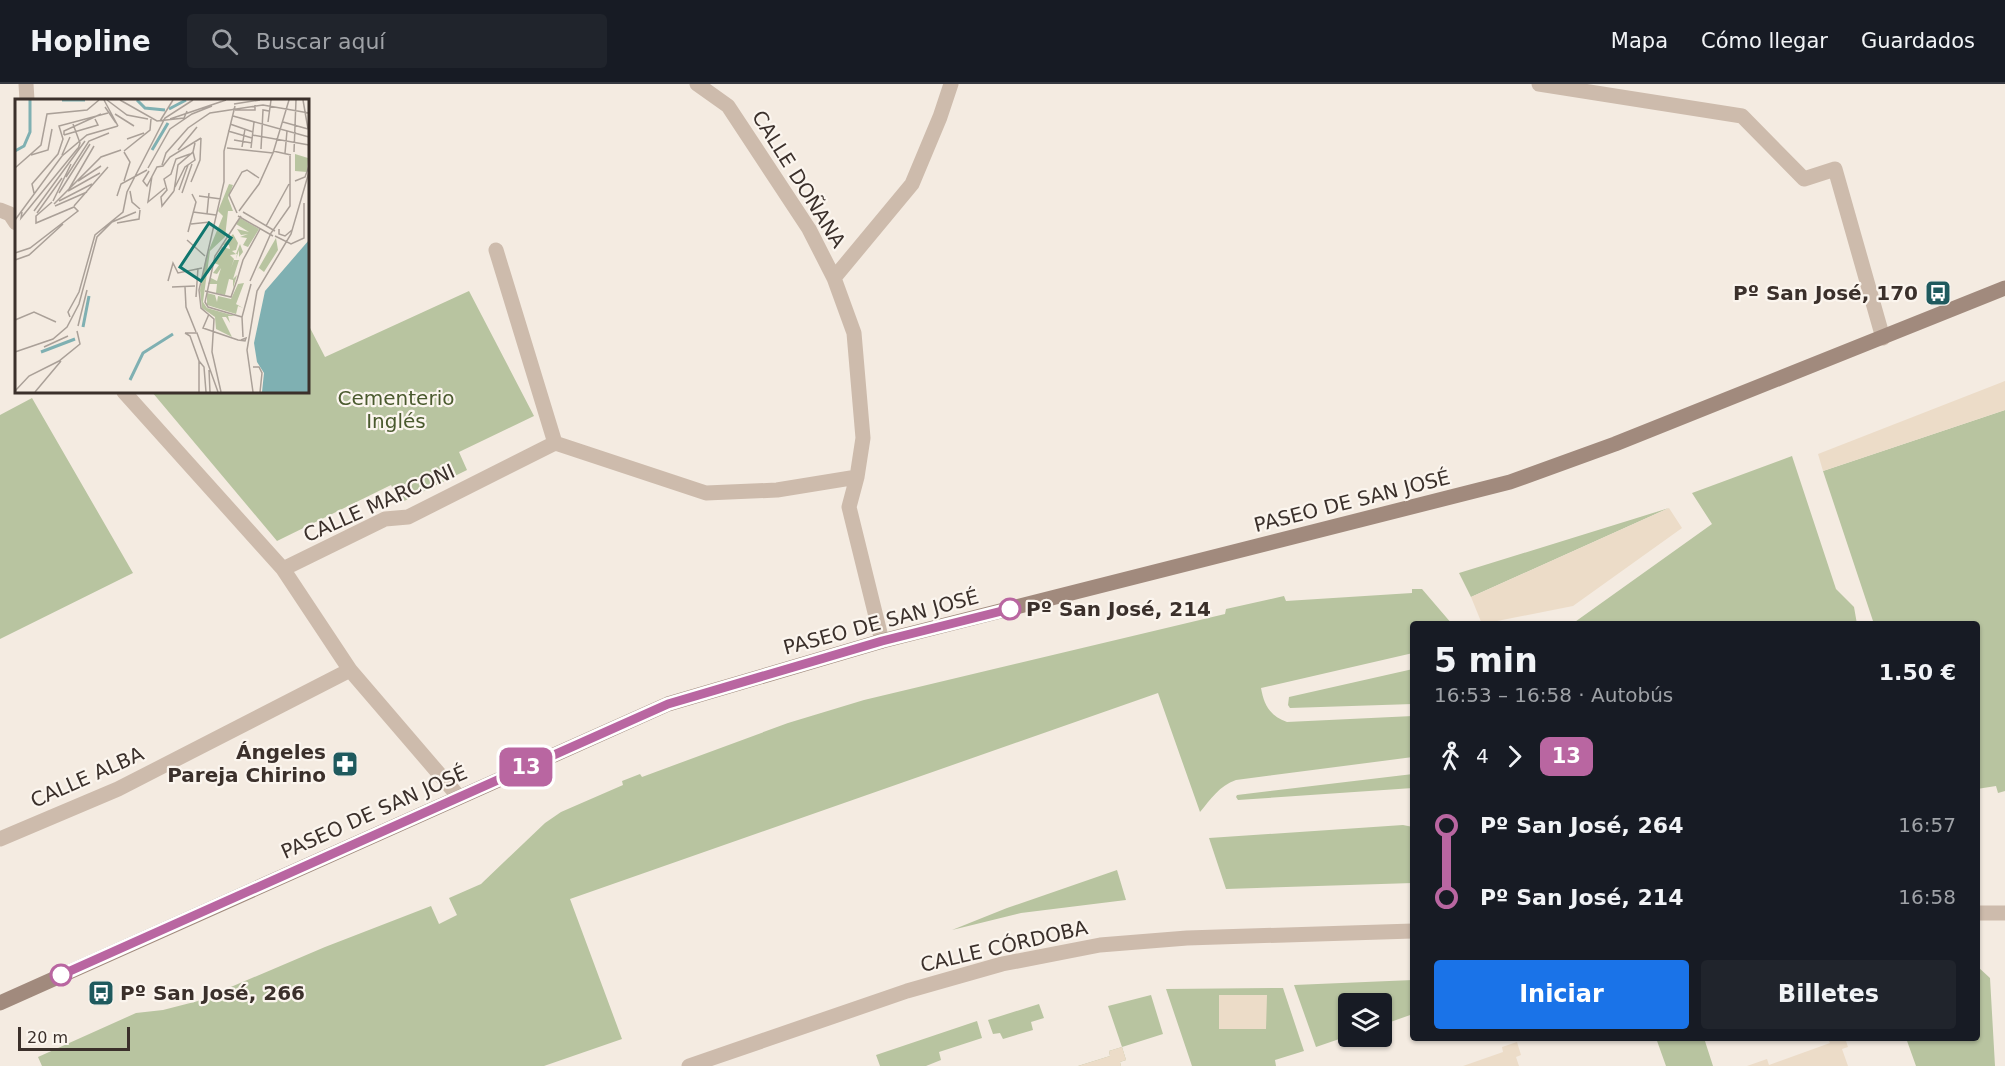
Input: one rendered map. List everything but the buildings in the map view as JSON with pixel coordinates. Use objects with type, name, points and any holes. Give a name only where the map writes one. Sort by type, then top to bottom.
[{"type":"street","points":[[26,84],[27,99]]},
{"type":"street","name":"CALLE DOÑANA","points":[[697,84],[728,106],[809,229],[834,278],[854,333],[863,438],[857,477],[849,507],[882,641]]},
{"type":"street","points":[[834,278],[912,184],[951,84]]},
{"type":"street","points":[[1539,84],[1742,117],[1804,179],[1835,169],[1883,338]]},
{"type":"street","points":[[496,250],[555,443],[706,493],[777,490],[857,477]]},
{"type":"street","name":"PASEO DE SAN JOSÉ","points":[[0,1003],[668,704],[882,641],[1510,482],[1615,444],[2005,288]]},
{"type":"street","points":[[125,393],[283,569],[350,670],[459,797]]},
{"type":"street","name":"CALLE MARCONI","points":[[283,569],[386,519],[408,517],[555,443]]},
{"type":"street","name":"CALLE ALBA","points":[[0,839],[118,789],[350,670]]},
{"type":"street","points":[[1980,913],[2005,913]]},
{"type":"street","name":"CALLE CÓRDOBA","points":[[689,1066],[907,991],[1002,964],[1100,945],[1187,938],[1410,931]]},
{"type":"green space","name":"Cementerio Inglés","points":[[469,291],[534,416],[459,452],[467,470],[400,503],[391,485],[277,541],[153,393],[309,393],[309,326],[325,357]]},
{"type":"green space","points":[[32,398],[133,573],[0,639],[0,415]]},
{"type":"green space","points":[[2005,410],[2005,791],[1998,793],[1996,786],[1980,789],[1980,621],[1873,621],[1823,471]]},
{"type":"green space","points":[[1792,456],[1836,589],[1854,607],[1856,621],[1576,621],[1712,524],[1692,493]]},
{"type":"green space","points":[[1669,508],[1471,597],[1459,573]]},
{"type":"green space","points":[[1412,589],[1422,589],[1449,621],[1410,621],[1410,654],[1261,688],[1269,709],[1276,717],[1287,722],[1410,716],[1410,757],[1236,780],[1220,789],[1200,812],[1158,693],[570,899],[622,1039],[544,1066],[42,1066],[38,1057],[136,1013],[163,1010],[198,1001],[325,947],[431,906],[439,924],[457,915],[449,898],[481,884],[545,823],[561,812],[623,785],[622,781],[640,774],[642,777],[788,723],[864,700],[1225,614],[1226,609],[1284,596],[1286,601],[1412,593]]},
{"type":"green space","points":[[1410,670],[1410,704],[1290,708],[1289,697]]},
{"type":"green space","points":[[1410,774],[1410,788],[1238,800],[1237,795]]},
{"type":"green space","points":[[1403,825],[1410,826],[1410,883],[1226,889],[1209,838]]},
{"type":"green space","points":[[1117,870],[1126,900],[1021,913],[952,930],[1007,908]]},
{"type":"green space","points":[[1980,969],[1990,978],[1995,1066],[1916,1066],[1907,1041],[1980,1041]]},
{"type":"green space","points":[[1410,980],[1410,1015],[1392,1021],[1392,993],[1338,993],[1338,1039],[1316,1047],[1294,985]]},
{"type":"green space","points":[[1283,988],[1304,1051],[1275,1060],[1276,1066],[1192,1066],[1166,989]]},
{"type":"green space","points":[[1151,995],[1163,1034],[1122,1047],[1108,1006]]},
{"type":"green space","points":[[1039,1004],[1044,1018],[1031,1022],[1033,1030],[1003,1039],[1000,1033],[993,1034],[988,1020]]},
{"type":"green space","points":[[977,1021],[982,1038],[939,1052],[941,1060],[926,1066],[880,1066],[876,1055]]},
{"type":"green space","points":[[1657,1041],[1705,1041],[1713,1066],[1666,1066]]},
{"type":"green space","points":[[1122,1047],[1126,1060],[1120,1062],[1121,1066],[1078,1066],[1110,1056],[1109,1051]]},
{"type":"shaded area","points":[[2005,381],[2005,410],[1823,471],[1818,454]]},
{"type":"shaded area","points":[[1669,508],[1682,528],[1573,606],[1497,621],[1481,621],[1471,597]]},
{"type":"shaded area","points":[[1219,995],[1267,995],[1266,1029],[1219,1029]]},
{"type":"shaded area","points":[[1829,1041],[1846,1041],[1848,1047],[1842,1049],[1848,1066],[1747,1066],[1767,1059],[1769,1065],[1830,1043]]},
{"type":"shaded area","points":[[1517,1042],[1521,1055],[1516,1057],[1519,1066],[1463,1066],[1503,1052],[1502,1047]]},
{"type":"shaded area","points":[[1122,1047],[1126,1060],[1120,1062],[1121,1066],[1078,1066],[1110,1056],[1109,1051]]},
{"type":"bus line","name":"13","points":[[61,975],[668,704],[882,641],[1010,609]]},
{"type":"place","name":"Pº San José, 170","points":[[1938,293]]},
{"type":"place","name":"Pº San José, 214","points":[[1010,609]]},
{"type":"place","name":"Ángeles Pareja Chirino","points":[[345,764]]},
{"type":"place","name":"Pº San José, 266","points":[[101,993]]}]
